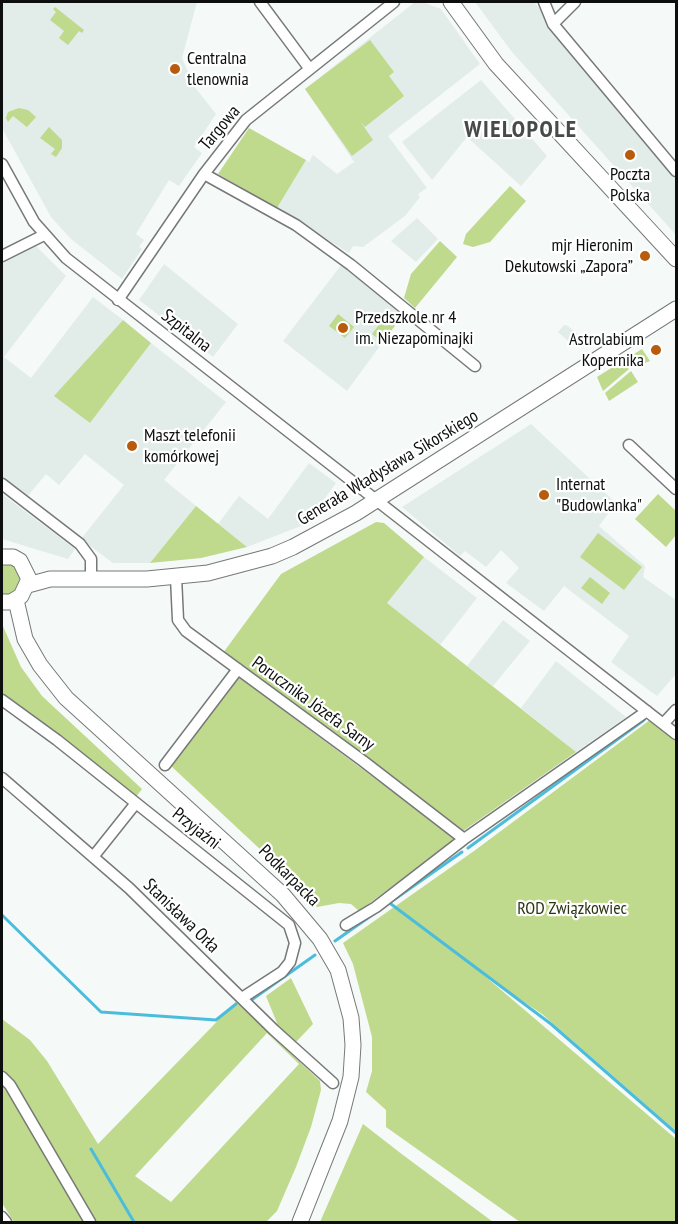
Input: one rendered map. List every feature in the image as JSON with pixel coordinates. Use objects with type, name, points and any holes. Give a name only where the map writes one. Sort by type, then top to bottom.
[{"type":"street","points":[[260,2],[309,68]]},
{"type":"street","name":"Targowa","points":[[118,300],[204,174],[246,120],[394,2]]},
{"type":"street","name":"Targowa","points":[[384,11],[400,2]]},
{"type":"street","points":[[451,2],[496,64],[676,259]]},
{"type":"street","points":[[460,2],[531,100]]},
{"type":"street","points":[[544,2],[554,24],[676,171]]},
{"type":"street","points":[[554,24],[575,2]]},
{"type":"street","name":"Szpitalna","points":[[2,164],[6,184],[44,235],[66,258],[676,734]]},
{"type":"street","points":[[204,174],[296,225],[351,265],[475,366]]},
{"type":"street","points":[[2,256],[44,235]]},
{"type":"street","name":"Generała Władysława Sikorskiego","points":[[2,557],[13,557],[25,567],[91,577],[127,579],[176,577],[228,569],[272,556],[327,530],[377,500],[676,309]]},
{"type":"street","points":[[629,445],[676,489]]},
{"type":"street","points":[[2,484],[80,544],[91,559],[91,577]]},
{"type":"street","points":[[8,602],[28,585],[25,567]]},
{"type":"street","name":"Generała Władysława Sikorskiego","points":[[28,585],[50,579],[91,577]]},
{"type":"street","name":"Porucznika Józefa Sarny","points":[[176,577],[180,625],[464,839]]},
{"type":"street","name":"Podkarpacka","points":[[8,602],[16,625],[22,630],[40,665],[66,698],[283,895],[320,939],[338,970],[352,1025],[351,1077],[340,1121],[300,1222]]},
{"type":"street","points":[[165,765],[238,669]]},
{"type":"street","name":"Przyjaźni","points":[[2,700],[272,910],[292,932],[295,944],[290,962],[282,972],[242,998]]},
{"type":"street","points":[[664,723],[676,710]]},
{"type":"street","points":[[346,925],[393,895],[464,839],[647,711]]},
{"type":"street","name":"Stanisława Orła","points":[[2,778],[129,888],[333,1083]]},
{"type":"street","points":[[93,857],[136,803]]},
{"type":"street","points":[[2,1077],[10,1085],[90,1222]]},
{"type":"street","points":[[2,1217],[6,1222]]},
{"type":"shaded area","points":[[2,2],[197,2],[182,58],[194,86],[216,114],[194,147],[202,153],[179,186],[169,180],[136,234],[144,240],[139,247],[142,249],[122,279],[71,239],[51,217],[2,128]]},
{"type":"shaded area","points":[[415,2],[422,2],[441,9],[480,64],[388,136],[427,188],[418,194],[420,197],[405,216],[363,247],[353,246],[349,253],[277,208],[306,160],[309,162],[313,155],[337,174],[354,162],[305,89]]},
{"type":"shaded area","points":[[475,2],[534,2],[676,173],[676,235],[512,52]]},
{"type":"shaded area","points":[[481,80],[547,156],[521,186],[467,137],[432,180],[402,142]]},
{"type":"shaded area","points":[[417,218],[438,239],[416,262],[391,241]]},
{"type":"shaded area","points":[[35,245],[66,276],[4,357],[31,378],[93,297],[123,320],[55,396],[90,423],[151,343],[226,402],[164,480],[196,506],[150,563],[113,563],[81,539],[124,485],[85,454],[59,485],[46,474],[27,497],[2,477],[2,262]]},
{"type":"shaded area","points":[[164,264],[238,324],[213,357],[139,300]]},
{"type":"shaded area","name":"Przedszkole nr 4 im. Niezapominajki","points":[[342,264],[404,313],[347,391],[283,341]]},
{"type":"shaded area","points":[[564,325],[581,337],[575,347],[558,332]]},
{"type":"shaded area","points":[[531,424],[616,503],[599,526],[645,566],[643,577],[676,600],[676,674],[657,696],[611,662],[629,636],[564,586],[544,611],[506,583],[519,568],[501,550],[486,567],[465,551],[460,556],[402,507]]},
{"type":"shaded area","points":[[309,463],[336,483],[306,524],[247,547],[218,524],[239,496],[268,519]]},
{"type":"shaded area","points":[[2,494],[75,549],[68,559],[2,539]]},
{"type":"shaded area","points":[[424,557],[477,598],[440,645],[387,603]]},
{"type":"shaded area","points":[[503,620],[530,641],[493,686],[467,666]]},
{"type":"shaded area","points":[[556,661],[626,717],[576,752],[521,708]]},
{"type":"green space","points":[[55,7],[84,30],[82,33],[79,31],[68,45],[59,38],[64,31],[50,20],[56,12],[53,9]]},
{"type":"green space","points":[[370,40],[394,72],[389,76],[404,96],[365,127],[360,121],[373,140],[352,156],[305,89]]},
{"type":"green space","points":[[19,108],[28,110],[36,117],[27,127],[13,116],[8,122],[6,118],[8,112]]},
{"type":"green space","points":[[49,127],[62,140],[62,148],[56,157],[51,154],[55,149],[40,138]]},
{"type":"green space","points":[[249,128],[306,160],[277,208],[218,174]]},
{"type":"green space","points":[[510,186],[526,201],[490,242],[473,247],[463,244],[466,234]]},
{"type":"green space","points":[[440,241],[457,257],[415,308],[404,298],[411,274]]},
{"type":"green space","points":[[338,314],[354,327],[345,338],[329,326]]},
{"type":"green space","points":[[384,318],[395,326],[382,342],[372,334]]},
{"type":"green space","points":[[123,320],[151,343],[90,423],[54,396]]},
{"type":"green space","points":[[642,349],[650,361],[632,368],[626,359]]},
{"type":"green space","points":[[624,360],[629,369],[603,391],[597,377]]},
{"type":"green space","points":[[631,371],[638,382],[609,401],[605,393]]},
{"type":"green space","points":[[658,494],[676,511],[676,535],[666,547],[635,519]]},
{"type":"green space","points":[[196,506],[247,547],[201,558],[150,563]]},
{"type":"green space","points":[[376,522],[384,523],[424,557],[387,603],[576,752],[463,831],[223,653],[281,574]]},
{"type":"green space","points":[[598,533],[642,567],[624,590],[580,557]]},
{"type":"green space","points":[[2,563],[15,566],[21,580],[17,589],[8,595],[2,594]]},
{"type":"green space","points":[[590,577],[610,593],[602,604],[581,588]]},
{"type":"green space","points":[[2,624],[21,667],[42,696],[142,789],[136,797],[2,697]]},
{"type":"green space","points":[[236,675],[456,839],[359,911],[351,904],[339,903],[317,907],[293,880],[170,765]]},
{"type":"green space","name":"ROD Związkowiec","points":[[650,720],[676,741],[676,1131],[542,1014],[480,972],[676,1139],[676,1222],[520,1222],[386,1127],[386,1110],[366,1092],[372,1071],[372,1037],[353,964],[343,943],[474,851]]},
{"type":"green space","points":[[291,978],[313,1024],[295,1043],[279,1028],[266,996]]},
{"type":"green space","points":[[236,1002],[320,1081],[321,1090],[311,1127],[296,1167],[277,1211],[266,1222],[14,1222],[2,1203],[2,1019],[30,1040],[47,1061],[98,1144]],"holes":[[[267,1033],[299,1064],[171,1202],[135,1176]]]},
{"type":"green space","points":[[363,1124],[403,1155],[493,1222],[320,1222]]},
{"type":"waterway","points":[[468,848],[644,720]]},
{"type":"waterway","points":[[335,941],[462,852]]},
{"type":"waterway","points":[[391,904],[551,1024],[676,1133]]},
{"type":"waterway","points":[[2,915],[101,1012],[216,1020],[236,1004]]},
{"type":"waterway","points":[[250,1001],[315,955]]},
{"type":"waterway","points":[[91,1149],[134,1222]]},
{"type":"place","name":"Centralna tlenownia","points":[[175,69]]},
{"type":"place","name":"Poczta Polska","points":[[630,155]]},
{"type":"place","name":"mjr Hieronim Dekutowski „Zapora”","points":[[645,256]]},
{"type":"place","name":"Przedszkole nr 4 im. Niezapominajki","points":[[343,328]]},
{"type":"place","name":"Astrolabium Kopernika","points":[[656,350]]},
{"type":"place","name":"Maszt telefonii komórkowej","points":[[132,446]]},
{"type":"place","name":"Internat \"Budowlanka\"","points":[[544,495]]},
{"type":"district","name":"WIELOPOLE","points":[[521,130]]}]
